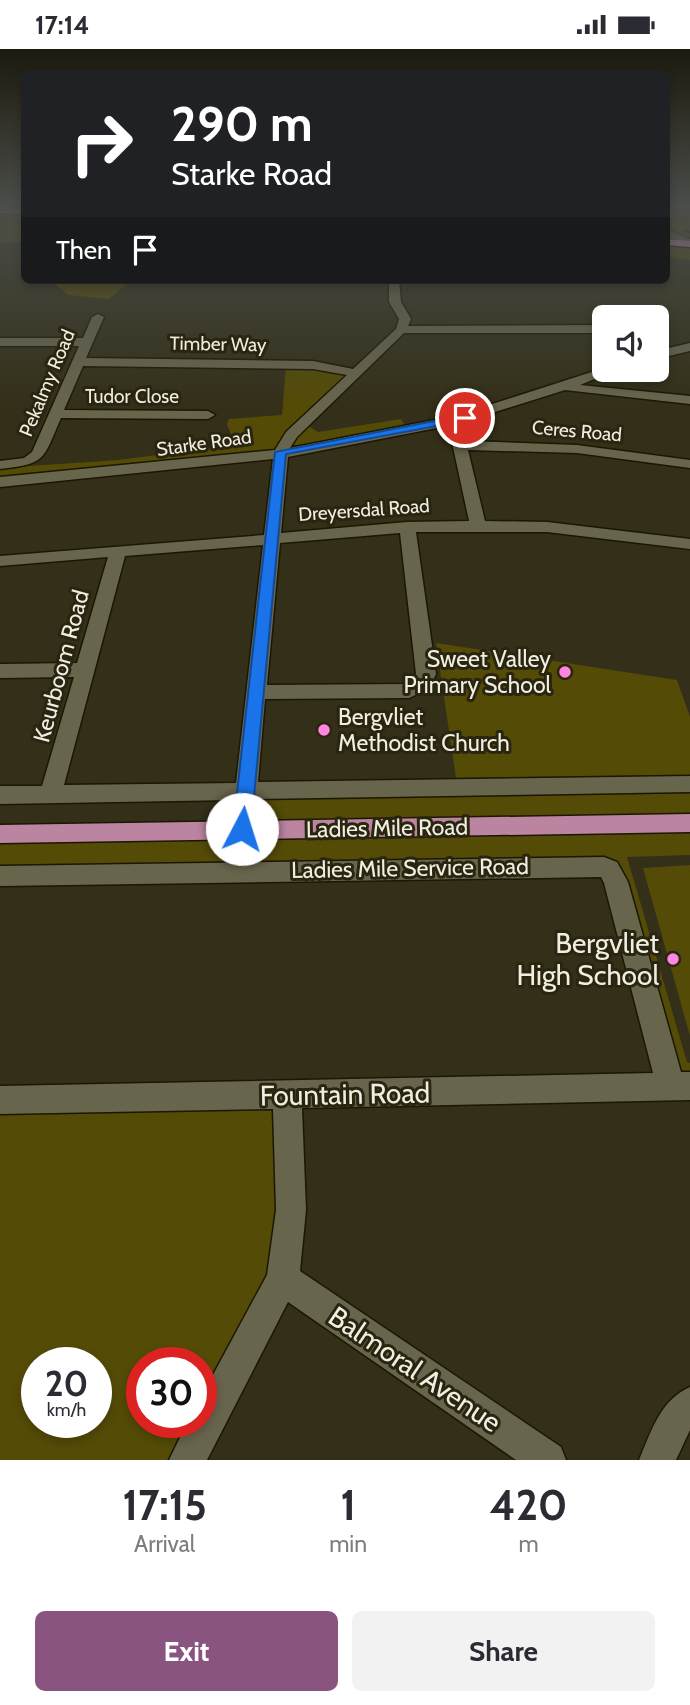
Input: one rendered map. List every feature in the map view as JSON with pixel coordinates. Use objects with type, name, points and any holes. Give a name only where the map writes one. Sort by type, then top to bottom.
[{"type":"main road","name":"Ladies Mile Road","points":[[0,834],[690,823]]},
{"type":"street","points":[[242,829],[254,692],[281,452],[291,435],[401,330],[405,319],[395,302],[394,284]]},
{"type":"street","name":"Pekalmy Road","points":[[0,465],[28,462],[38,454],[98,317]]},
{"type":"street","points":[[401,330],[592,330]]},
{"type":"street","points":[[0,342],[85,342]]},
{"type":"street","points":[[669,352],[690,347]]},
{"type":"street","name":"Timber Way","points":[[77,362],[313,365],[357,373]]},
{"type":"street","name":"Starke Road","points":[[0,482],[122,473],[281,452],[454,421],[592,377]]},
{"type":"street","points":[[564,387],[690,400]]},
{"type":"street","name":"Tudor Close","points":[[55,414],[208,415]]},
{"type":"street","points":[[454,421],[478,524]]},
{"type":"street","name":"Ceres Road","points":[[460,445],[577,449],[690,464]]},
{"type":"street","name":"Dreyersdal Road","points":[[0,561],[407,527],[478,524],[581,529],[690,544]]},
{"type":"street","points":[[254,692],[409,691],[422,684],[426,674],[407,527]]},
{"type":"street","name":"Keurboom Road","points":[[51,794],[118,551]]},
{"type":"street","points":[[0,671],[85,670]]},
{"type":"street","points":[[0,795],[690,784]]},
{"type":"street","name":"Ladies Mile Service Road","points":[[0,876],[502,866],[596,865],[610,869],[680,1086]]},
{"type":"street","name":"Fountain Road","points":[[0,1100],[680,1086]]},
{"type":"street","points":[[187,1460],[283,1279],[290,1210],[287,1095]]},
{"type":"street","name":"Balmoral Avenue","points":[[283,1279],[548,1460]]},
{"type":"street","points":[[657,1460],[675,1420],[690,1405]]},
{"type":"shaded area","points":[[55,284],[126,284],[109,299],[68,295]]},
{"type":"shaded area","points":[[286,366],[315,367],[345,373],[347,377],[274,449],[192,462],[0,479],[0,468],[118,460],[235,445],[227,424],[229,419],[282,415]]},
{"type":"shaded area","points":[[401,419],[407,429],[300,446],[292,444],[307,425],[318,432]]},
{"type":"shaded area","points":[[436,643],[677,680],[690,717],[690,775],[456,778]]},
{"type":"shaded area","points":[[690,784],[690,855],[627,857],[687,1062],[690,1063],[690,1086],[671,1087],[614,875],[0,876],[0,834],[242,829],[245,790]]},
{"type":"shaded area","points":[[690,865],[690,1036],[643,868]]},
{"type":"shaded area","points":[[287,1095],[288,1246],[217,1396],[217,1347],[126,1347],[126,1438],[197,1438],[187,1460],[0,1460],[0,1099]]},
{"type":"place","name":"Sweet Valley Primary School","points":[[565,672]]},
{"type":"place","name":"Bergvliet Methodist Church","points":[[324,730]]},
{"type":"place","name":"Bergvliet High School","points":[[673,959]]},
{"type":"route","points":[[242,829],[254,692],[281,452],[396,433],[465,418]]}]
